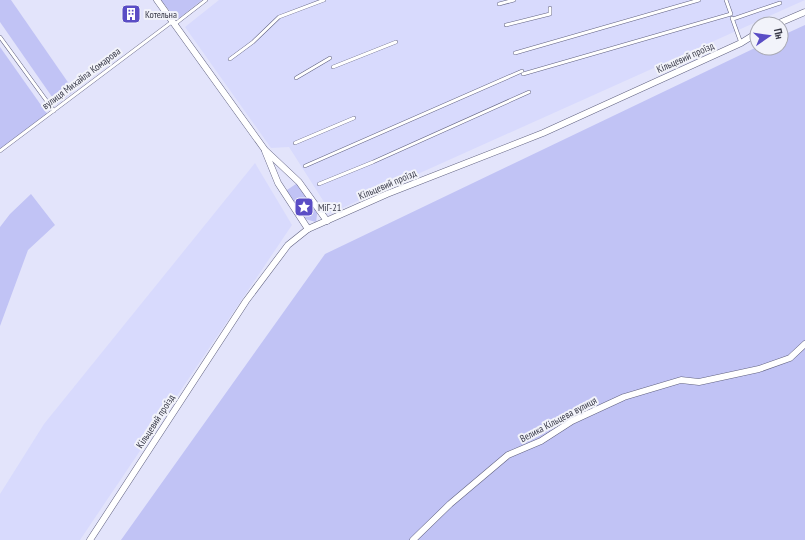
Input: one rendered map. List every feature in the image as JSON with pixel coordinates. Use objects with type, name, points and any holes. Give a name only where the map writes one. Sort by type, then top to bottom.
[{"type":"street","points":[[157,0],[265,150],[299,182],[327,221]]},
{"type":"street","points":[[789,19],[805,12]]},
{"type":"street","name":"Кільцевий проїзд","points":[[90,540],[246,301],[288,244],[308,229],[387,194],[543,133],[749,38]]},
{"type":"street","points":[[265,150],[278,183],[308,229]]},
{"type":"street","name":"Велика Кільцева вулиця","points":[[413,540],[450,504],[508,455],[540,441],[572,421],[624,397],[681,380],[699,382],[759,369],[790,358],[805,344]]},
{"type":"lane","name":"вулиця Михайла Комарова","points":[[0,151],[206,0]]},
{"type":"lane","points":[[230,59],[253,42],[279,17],[324,0]]},
{"type":"lane","points":[[499,4],[514,0]]},
{"type":"lane","points":[[515,53],[699,0]]},
{"type":"lane","points":[[726,0],[741,43]]},
{"type":"lane","points":[[733,19],[780,3]]},
{"type":"lane","points":[[506,25],[550,14],[550,8]]},
{"type":"lane","points":[[305,166],[522,72],[731,14]]},
{"type":"lane","points":[[0,37],[54,111]]},
{"type":"lane","points":[[333,67],[396,42]]},
{"type":"lane","points":[[296,78],[330,58]]},
{"type":"lane","points":[[319,184],[373,162],[529,92]]},
{"type":"lane","points":[[295,143],[354,118]]},
{"type":"shaded area","points":[[0,0],[11,0],[74,91],[57,104],[0,22]]},
{"type":"shaded area","points":[[161,0],[202,0],[177,20]]},
{"type":"shaded area","points":[[219,0],[805,0],[769,16],[749,16],[749,25],[331,213],[289,147],[271,148],[185,27]]},
{"type":"shaded area","points":[[805,25],[805,540],[121,540],[325,254],[749,51],[749,56],[789,56],[789,32]]},
{"type":"shaded area","points":[[0,47],[48,115],[0,151]]},
{"type":"shaded area","points":[[255,163],[292,225],[80,540],[0,540],[0,494],[44,424]]},
{"type":"shaded area","points":[[299,182],[318,208],[316,222],[301,218],[284,192]]},
{"type":"shaded area","points":[[31,194],[55,225],[28,250],[0,326],[0,227],[10,214]]},
{"type":"place","name":"Котельна","points":[[131,14]]},
{"type":"place","name":"МіГ-21","points":[[304,207]]}]
